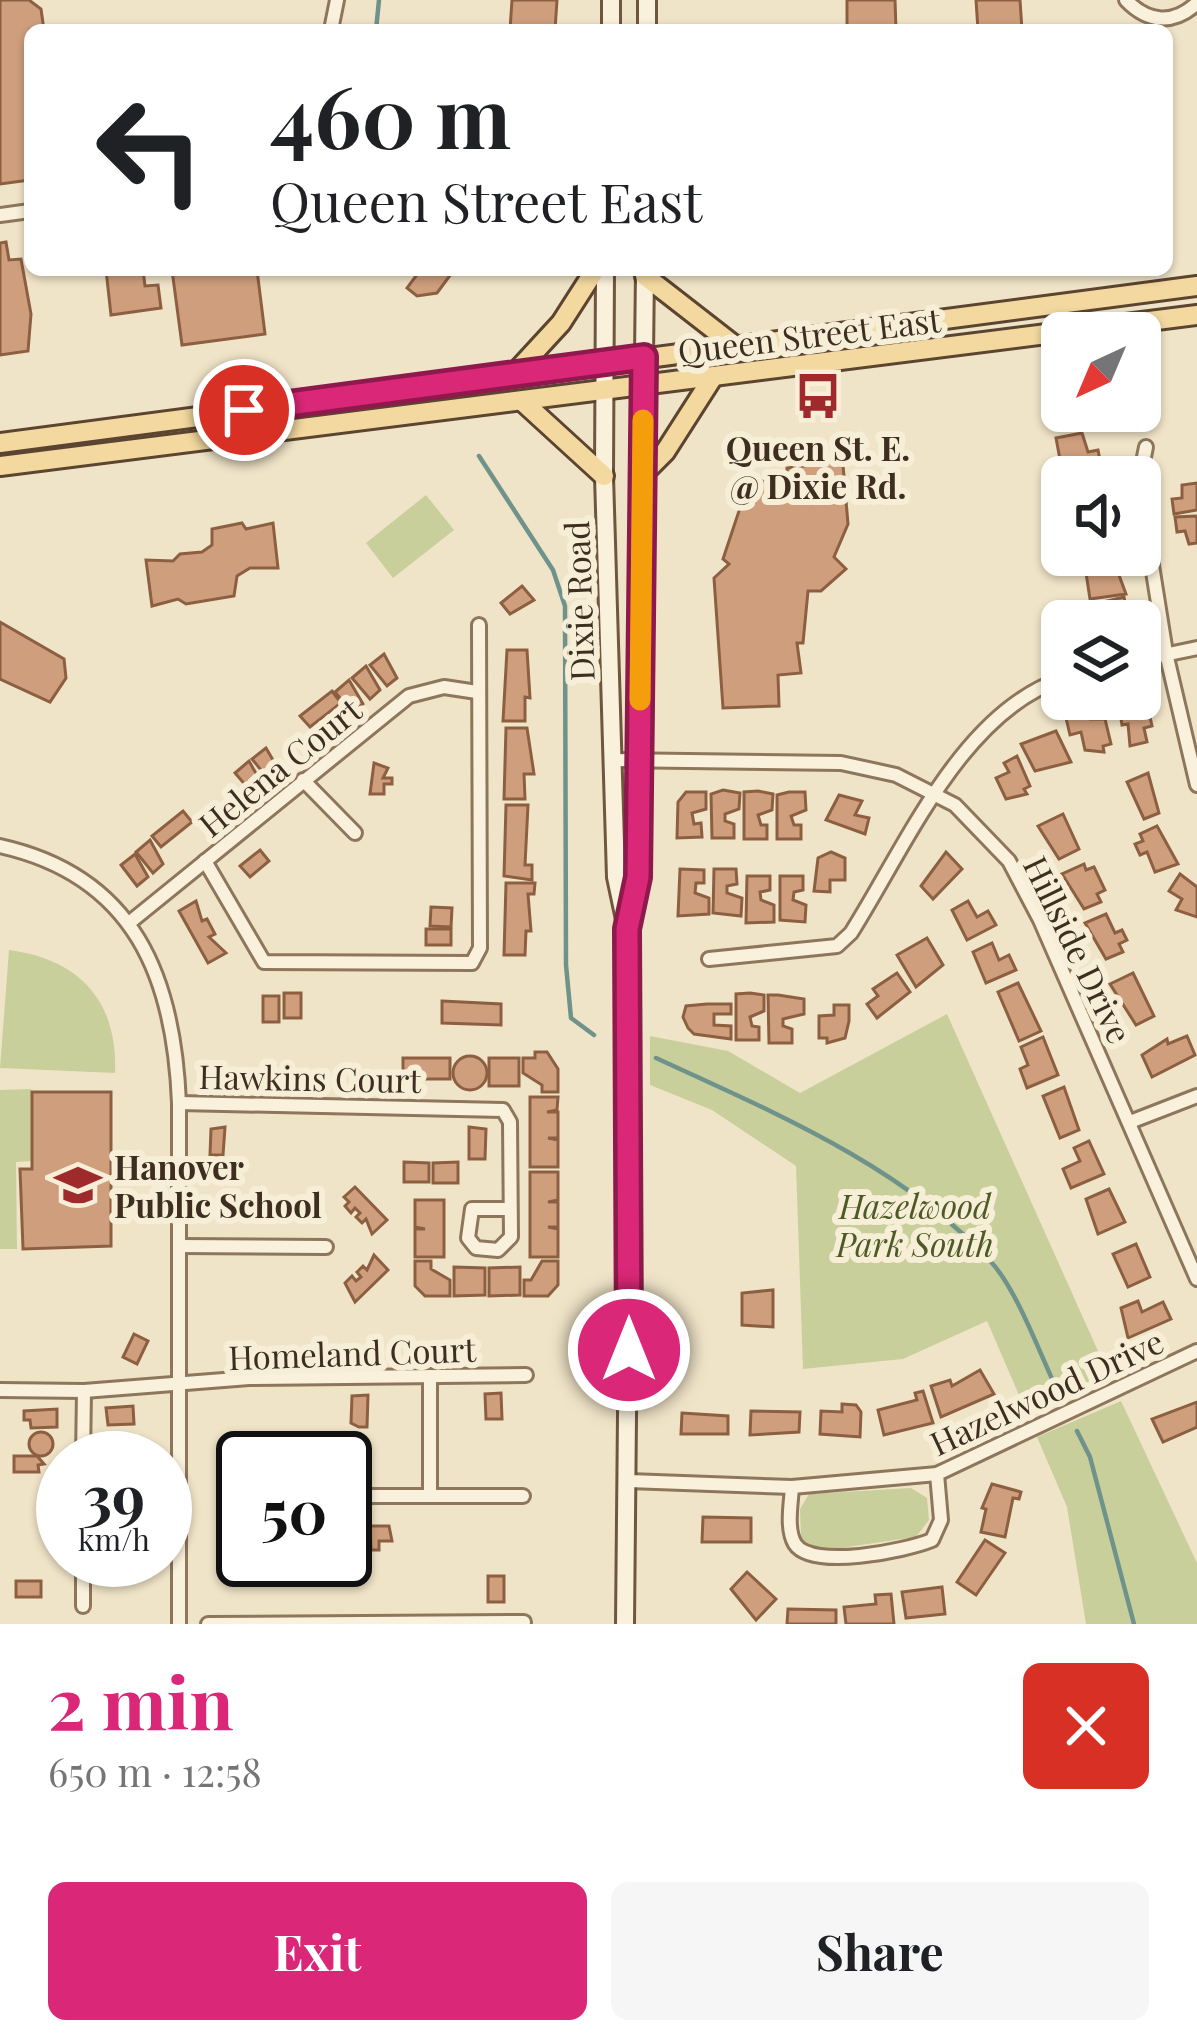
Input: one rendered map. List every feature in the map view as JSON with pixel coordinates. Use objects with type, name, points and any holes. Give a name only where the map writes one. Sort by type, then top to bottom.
[{"type":"main road","points":[[514,374],[561,323],[591,276]]},
{"type":"main road","name":"Dixie Road","points":[[605,276],[604,476],[612,760],[616,877],[627,929],[625,1624]]},
{"type":"main road","name":"Dixie Road","points":[[627,929],[638,877],[645,276]]},
{"type":"main road","points":[[649,276],[735,346]]},
{"type":"main road","name":"Queen Street East","points":[[0,443],[1197,286]]},
{"type":"main road","name":"Queen Street East","points":[[0,466],[1197,315]]},
{"type":"main road","points":[[642,475],[665,452],[712,377]]},
{"type":"main road","points":[[522,401],[604,476]]},
{"type":"street","points":[[1126,0],[1146,16],[1166,19],[1180,17],[1197,2]]},
{"type":"street","points":[[1144,456],[1146,447]]},
{"type":"street","points":[[1154,576],[1197,785]]},
{"type":"street","points":[[205,861],[264,962],[472,963],[480,948],[479,625]]},
{"type":"street","points":[[1161,654],[1197,648]]},
{"type":"street","points":[[709,959],[837,946],[851,933],[968,744],[991,718],[1041,686]]},
{"type":"street","name":"Helena Court","points":[[129,923],[409,696],[444,687],[477,692]]},
{"type":"street","name":"Hillside Drive","points":[[612,760],[841,763],[896,775],[939,793],[1010,861],[1197,1279]]},
{"type":"street","points":[[304,780],[355,833]]},
{"type":"street","points":[[0,846],[49,862],[80,879],[129,923],[164,988],[174,1023],[179,1103],[179,1624]]},
{"type":"street","points":[[1130,1122],[1197,1096]]},
{"type":"street","name":"Hawkins Court","points":[[179,1103],[503,1110],[509,1122],[507,1209]]},
{"type":"street","points":[[179,1246],[326,1247]]},
{"type":"street","name":"Hazelwood Drive","points":[[628,1481],[792,1487],[938,1474],[1197,1351]]},
{"type":"street","name":"Homeland Court","points":[[0,1390],[526,1375]]},
{"type":"street","points":[[430,1376],[430,1494]]},
{"type":"street","points":[[83,1431],[84,1391]]},
{"type":"street","points":[[792,1487],[791,1534],[798,1549],[818,1560],[932,1540],[941,1520],[938,1474]]},
{"type":"street","points":[[372,1495],[523,1496]]},
{"type":"street","points":[[83,1587],[83,1606]]},
{"type":"street","points":[[208,1624],[524,1622]]},
{"type":"green space","points":[[426,495],[454,530],[393,578],[366,543]]},
{"type":"green space","points":[[9,950],[56,963],[90,988],[110,1025],[115,1073],[0,1068]]},
{"type":"green space","name":"Hazelwood Park South","points":[[947,1014],[1111,1380],[1028,1416],[987,1321],[903,1359],[803,1369],[796,1166],[712,1110],[650,1085],[650,1036],[728,1051],[800,1093]]},
{"type":"green space","points":[[31,1089],[32,1161],[16,1162],[17,1249],[0,1249],[0,1090]]},
{"type":"green space","points":[[1121,1401],[1197,1563],[1197,1624],[1086,1624],[1067,1507],[1037,1437]]},
{"type":"green space","points":[[911,1488],[927,1498],[929,1520],[916,1537],[820,1551],[801,1539],[800,1509],[809,1494]]},
{"type":"building","points":[[0,0],[29,0],[41,9],[43,24],[24,24],[24,181],[0,184]]},
{"type":"building","points":[[512,0],[557,0],[555,24],[510,24]]},
{"type":"building","points":[[847,0],[895,0],[896,24],[847,24]]},
{"type":"building","points":[[976,0],[1020,0],[1022,24],[978,24]]},
{"type":"building","points":[[6,242],[9,260],[21,259],[31,314],[28,351],[0,355],[0,243]]},
{"type":"building","points":[[107,276],[144,276],[145,286],[158,285],[161,308],[111,315]]},
{"type":"building","points":[[173,276],[258,276],[265,334],[182,345]]},
{"type":"building","points":[[416,276],[450,276],[437,293],[417,296],[407,288]]},
{"type":"building","points":[[1082,433],[1088,452],[1098,450],[1099,456],[1059,456],[1056,438]]},
{"type":"building","points":[[843,465],[848,524],[834,557],[846,569],[821,591],[808,591],[803,643],[797,643],[801,673],[778,675],[779,706],[723,708],[714,578],[729,564],[723,559],[741,505],[753,503],[757,484],[787,474],[787,468]]},
{"type":"building","points":[[1197,483],[1197,510],[1174,514],[1172,499],[1182,498],[1182,485]]},
{"type":"building","points":[[1197,516],[1197,543],[1189,544],[1185,531],[1177,532],[1175,517]]},
{"type":"building","points":[[242,523],[246,529],[273,523],[278,568],[250,568],[237,576],[234,596],[186,604],[178,599],[152,606],[146,560],[173,561],[180,554],[202,552],[212,545],[212,529]]},
{"type":"building","points":[[1086,576],[1119,576],[1126,594],[1090,599]]},
{"type":"building","points":[[522,586],[534,600],[510,614],[501,603]]},
{"type":"building","points":[[0,622],[64,659],[66,678],[50,702],[0,679]]},
{"type":"building","points":[[507,650],[527,650],[530,698],[525,697],[525,721],[503,721]]},
{"type":"building","points":[[384,654],[397,678],[387,686],[370,665]]},
{"type":"building","points":[[366,666],[380,690],[370,699],[352,678]]},
{"type":"building","points":[[349,680],[363,704],[352,713],[335,692]]},
{"type":"building","points":[[332,691],[341,703],[310,727],[300,716]]},
{"type":"building","points":[[1066,720],[1105,720],[1111,744],[1103,746],[1104,752],[1085,750],[1081,732],[1070,735]]},
{"type":"building","points":[[1121,720],[1151,720],[1152,726],[1144,728],[1147,742],[1130,746],[1128,724],[1122,725]]},
{"type":"building","points":[[506,728],[527,728],[534,774],[524,774],[525,799],[504,799]]},
{"type":"building","points":[[1056,731],[1071,762],[1035,771],[1021,744]]},
{"type":"building","points":[[266,748],[280,772],[269,780],[252,759]]},
{"type":"building","points":[[1017,756],[1030,786],[1024,789],[1027,794],[1006,799],[996,778],[1009,772],[1004,763]]},
{"type":"building","points":[[249,761],[263,786],[253,794],[235,773]]},
{"type":"building","points":[[374,763],[388,768],[383,778],[392,778],[392,784],[384,784],[384,794],[370,794]]},
{"type":"building","points":[[1148,773],[1159,813],[1144,819],[1127,782]]},
{"type":"building","points":[[686,792],[706,792],[706,809],[692,813],[694,824],[701,823],[702,837],[677,838],[678,802]]},
{"type":"building","points":[[744,792],[773,794],[772,810],[758,815],[761,825],[767,825],[767,839],[744,839]]},
{"type":"building","points":[[805,792],[806,810],[791,816],[794,825],[801,825],[801,839],[777,839],[777,795]]},
{"type":"building","points":[[740,793],[739,809],[725,814],[725,821],[734,824],[734,838],[712,838],[711,794]]},
{"type":"building","points":[[839,795],[862,801],[855,815],[869,818],[865,834],[826,820]]},
{"type":"building","points":[[506,805],[528,805],[525,865],[532,865],[532,880],[504,876]]},
{"type":"building","points":[[183,811],[192,822],[161,847],[152,836]]},
{"type":"building","points":[[1063,814],[1079,849],[1059,859],[1038,826]]},
{"type":"building","points":[[1157,826],[1178,864],[1155,872],[1147,852],[1140,855],[1135,844],[1143,841],[1140,834]]},
{"type":"building","points":[[150,840],[163,864],[153,873],[136,852]]},
{"type":"building","points":[[260,850],[269,861],[250,877],[240,866]]},
{"type":"building","points":[[831,852],[845,858],[845,880],[830,880],[830,892],[814,891],[818,858]]},
{"type":"building","points":[[946,852],[962,869],[933,899],[921,886]]},
{"type":"building","points":[[135,854],[148,877],[137,886],[121,865]]},
{"type":"building","points":[[1084,864],[1086,870],[1094,867],[1105,890],[1097,894],[1101,902],[1084,909],[1062,874]]},
{"type":"building","points":[[680,869],[704,870],[704,883],[696,883],[695,893],[709,898],[709,914],[678,916]]},
{"type":"building","points":[[714,869],[736,869],[737,884],[727,886],[727,893],[742,898],[741,916],[713,913]]},
{"type":"building","points":[[1180,874],[1197,887],[1197,917],[1176,910],[1182,899],[1169,891]]},
{"type":"building","points":[[747,876],[770,876],[770,890],[760,892],[761,900],[774,905],[774,922],[746,923]]},
{"type":"building","points":[[780,876],[803,876],[803,890],[794,892],[793,900],[806,905],[805,922],[780,920]]},
{"type":"building","points":[[506,883],[535,883],[534,894],[528,894],[531,931],[526,931],[525,955],[504,955]]},
{"type":"building","points":[[196,901],[202,921],[207,919],[215,934],[209,937],[226,953],[208,963],[179,911]]},
{"type":"building","points":[[968,901],[977,917],[988,911],[996,925],[967,940],[952,910]]},
{"type":"building","points":[[431,907],[452,908],[451,927],[430,926]]},
{"type":"building","points":[[1106,914],[1115,933],[1122,930],[1127,940],[1119,944],[1123,952],[1106,959],[1085,923]]},
{"type":"building","points":[[426,929],[451,929],[451,945],[426,945]]},
{"type":"building","points":[[927,938],[943,965],[916,987],[897,955]]},
{"type":"building","points":[[992,943],[999,960],[1009,955],[1016,970],[986,983],[973,952]]},
{"type":"building","points":[[897,973],[910,992],[877,1018],[867,1004],[878,996],[873,989]]},
{"type":"building","points":[[1133,973],[1154,1016],[1136,1025],[1110,984]]},
{"type":"building","points":[[1018,983],[1041,1031],[1019,1041],[998,992]]},
{"type":"building","points":[[284,993],[301,993],[301,1018],[284,1018]]},
{"type":"building","points":[[736,994],[764,995],[764,1011],[750,1017],[752,1026],[759,1027],[759,1040],[736,1040]]},
{"type":"building","points":[[768,995],[804,999],[804,1014],[783,1019],[783,1026],[792,1029],[792,1043],[769,1043]]},
{"type":"building","points":[[263,996],[279,996],[279,1022],[263,1022]]},
{"type":"building","points":[[442,1001],[501,1004],[501,1025],[442,1023]]},
{"type":"building","points":[[731,1004],[731,1014],[714,1014],[714,1025],[731,1026],[731,1039],[694,1034],[688,1028],[683,1017],[686,1006]]},
{"type":"building","points":[[834,1005],[849,1005],[849,1021],[845,1038],[827,1043],[827,1038],[819,1038],[819,1016],[834,1015]]},
{"type":"building","points":[[1187,1036],[1195,1055],[1152,1077],[1142,1055],[1167,1039],[1168,1044]]},
{"type":"building","points":[[1043,1037],[1058,1075],[1027,1088],[1020,1069],[1028,1065],[1021,1047]]},
{"type":"building","points":[[535,1052],[547,1052],[558,1069],[558,1092],[542,1092],[542,1085],[523,1073],[523,1058],[535,1058]]},
{"type":"building","points":[[470,1056],[482,1061],[487,1073],[482,1085],[470,1090],[458,1085],[453,1073],[458,1061]]},
{"type":"building","points":[[403,1058],[450,1058],[450,1079],[403,1079]]},
{"type":"building","points":[[489,1058],[519,1058],[519,1086],[489,1086]]},
{"type":"building","points":[[1064,1087],[1079,1130],[1060,1138],[1043,1096]]},
{"type":"building","points":[[32,1092],[111,1092],[111,1246],[23,1249],[20,1169],[32,1169]]},
{"type":"building","points":[[530,1097],[558,1097],[557,1110],[547,1112],[558,1112],[558,1138],[548,1138],[558,1140],[558,1167],[530,1167]]},
{"type":"building","points":[[225,1127],[223,1155],[210,1155],[211,1129]]},
{"type":"building","points":[[469,1127],[486,1129],[485,1159],[469,1159]]},
{"type":"building","points":[[1089,1141],[1104,1174],[1071,1188],[1063,1169],[1080,1161],[1074,1148]]},
{"type":"building","points":[[404,1162],[429,1163],[429,1182],[404,1182]]},
{"type":"building","points":[[458,1162],[458,1183],[433,1183],[433,1163]]},
{"type":"building","points":[[530,1172],[558,1172],[558,1200],[548,1202],[558,1202],[558,1227],[548,1227],[558,1229],[558,1257],[530,1257]]},
{"type":"building","points":[[355,1187],[387,1220],[372,1234],[366,1219],[362,1223],[355,1208],[351,1213],[345,1206],[349,1202],[344,1197]]},
{"type":"building","points":[[1109,1189],[1125,1222],[1098,1234],[1086,1199]]},
{"type":"building","points":[[415,1200],[444,1200],[444,1257],[415,1257],[415,1229],[425,1229],[415,1227]]},
{"type":"building","points":[[1136,1244],[1150,1277],[1128,1287],[1113,1254]]},
{"type":"building","points":[[374,1255],[388,1270],[355,1302],[345,1283],[352,1276],[356,1281],[361,1277],[357,1272],[363,1266],[367,1270]]},
{"type":"building","points":[[415,1261],[431,1261],[431,1269],[450,1280],[450,1296],[425,1296],[415,1286]]},
{"type":"building","points":[[542,1261],[558,1261],[558,1285],[548,1296],[524,1296],[524,1280],[531,1280]]},
{"type":"building","points":[[454,1267],[485,1268],[485,1295],[454,1296]]},
{"type":"building","points":[[520,1267],[520,1295],[489,1296],[489,1268]]},
{"type":"building","points":[[773,1290],[773,1327],[742,1325],[742,1293]]},
{"type":"building","points":[[1138,1301],[1142,1312],[1163,1302],[1171,1319],[1128,1338],[1121,1308]]},
{"type":"building","points":[[134,1334],[148,1341],[137,1364],[123,1357]]},
{"type":"building","points":[[980,1370],[994,1394],[941,1417],[931,1386],[950,1380],[952,1386]]},
{"type":"building","points":[[923,1391],[933,1423],[884,1435],[878,1410],[917,1400],[915,1393]]},
{"type":"building","points":[[501,1393],[502,1419],[486,1419],[485,1394]]},
{"type":"building","points":[[368,1395],[367,1427],[359,1427],[351,1423],[352,1396]]},
{"type":"building","points":[[1197,1402],[1197,1427],[1163,1442],[1152,1419]]},
{"type":"building","points":[[842,1404],[856,1405],[861,1412],[860,1437],[820,1434],[821,1411],[842,1412]]},
{"type":"building","points":[[133,1406],[134,1424],[108,1425],[106,1408]]},
{"type":"building","points":[[57,1409],[57,1427],[31,1428],[30,1420],[24,1420],[24,1411]]},
{"type":"building","points":[[751,1411],[800,1412],[799,1432],[750,1435]]},
{"type":"building","points":[[682,1413],[728,1416],[728,1434],[681,1434]]},
{"type":"building","points":[[36,1433],[36,1455],[29,1444]]},
{"type":"building","points":[[14,1456],[36,1456],[36,1472],[14,1472]]},
{"type":"building","points":[[992,1484],[1021,1492],[1019,1499],[1013,1498],[1005,1537],[981,1532],[986,1509],[982,1508]]},
{"type":"building","points":[[703,1517],[751,1518],[751,1542],[702,1542]]},
{"type":"building","points":[[372,1526],[389,1526],[392,1541],[379,1541],[379,1550],[372,1550]]},
{"type":"building","points":[[985,1540],[1005,1553],[976,1595],[957,1582]]},
{"type":"building","points":[[747,1572],[776,1599],[756,1620],[731,1589]]},
{"type":"building","points":[[488,1576],[504,1576],[504,1602],[488,1602]]},
{"type":"building","points":[[16,1581],[36,1581],[36,1587],[41,1587],[41,1597],[16,1597]]},
{"type":"building","points":[[942,1587],[945,1614],[906,1618],[902,1592]]},
{"type":"building","points":[[891,1594],[894,1624],[846,1624],[844,1607],[876,1604],[875,1595]]},
{"type":"building","points":[[788,1609],[836,1610],[836,1624],[787,1624]]},
{"type":"waterway","points":[[377,24],[379,0]]},
{"type":"waterway","points":[[479,456],[553,570],[565,606],[566,965],[571,1018],[594,1035]]},
{"type":"waterway","points":[[656,1058],[834,1144],[957,1229],[1002,1275],[1059,1394]]},
{"type":"waterway","points":[[1077,1431],[1090,1457],[1134,1624]]},
{"type":"slow traffic","points":[[640,700],[643,420]]},
{"type":"place","name":"Queen St. E. @ Dixie Rd.","points":[[818,396]]},
{"type":"place","name":"Hanover Public School","points":[[78,1185]]},
{"type":"route","points":[[244,410],[644,357],[638,877],[627,929],[632,999],[629,1350]]}]
